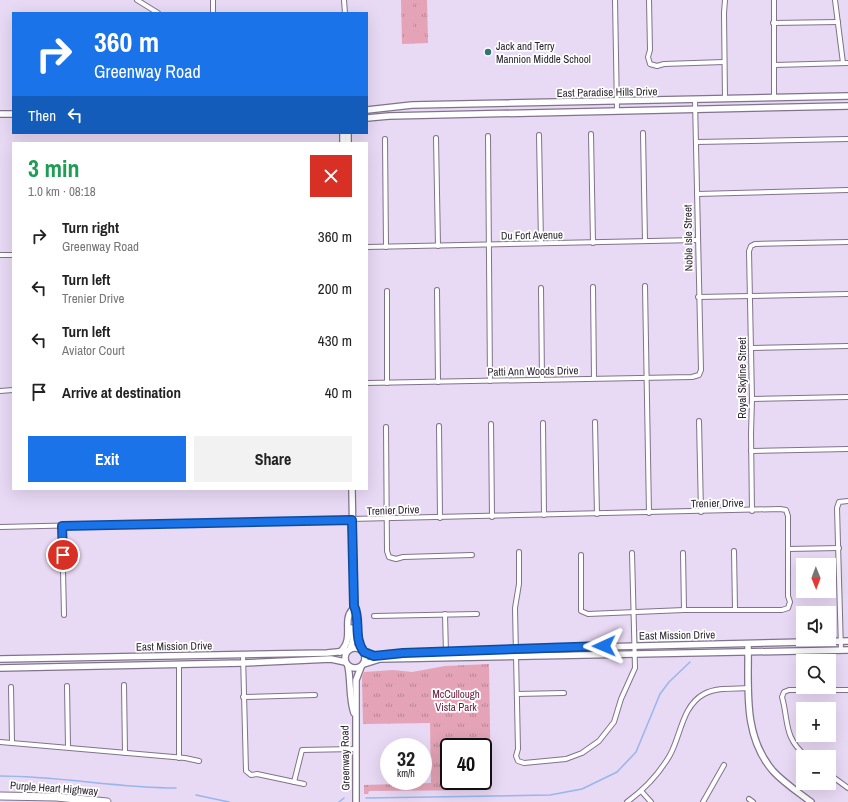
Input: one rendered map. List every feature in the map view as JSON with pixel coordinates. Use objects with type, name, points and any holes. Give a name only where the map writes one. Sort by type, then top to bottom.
[{"type":"highway","name":"Purple Heart Highway","points":[[0,796],[56,797],[107,802]]},
{"type":"street","points":[[137,0],[156,12]]},
{"type":"street","points":[[213,0],[213,12]]},
{"type":"street","points":[[344,0],[345,12]]},
{"type":"street","points":[[615,0],[617,110]]},
{"type":"street","points":[[649,0],[650,50],[648,58],[650,64],[657,66],[664,64],[724,62]]},
{"type":"street","points":[[725,0],[725,99]]},
{"type":"street","points":[[774,0],[774,98]]},
{"type":"street","points":[[835,0],[843,63]]},
{"type":"street","points":[[773,23],[838,22]]},
{"type":"street","points":[[774,65],[848,63]]},
{"type":"street","name":"East Paradise Hills Drive","points":[[368,110],[401,105],[617,102],[848,96]]},
{"type":"street","name":"Noble Isle Street","points":[[695,100],[698,297],[701,370],[699,375]]},
{"type":"street","name":"East Paradise Hills Drive","points":[[368,118],[389,116],[617,110],[848,106]]},
{"type":"street","points":[[0,114],[12,114]]},
{"type":"street","points":[[643,133],[645,241]]},
{"type":"street","points":[[591,134],[593,242]]},
{"type":"street","points":[[540,135],[541,243]]},
{"type":"street","points":[[488,136],[490,380]]},
{"type":"street","points":[[436,138],[438,246]]},
{"type":"street","points":[[384,139],[386,247]]},
{"type":"street","points":[[696,142],[848,139]]},
{"type":"street","points":[[697,194],[848,190]]},
{"type":"street","name":"Du Fort Avenue","points":[[368,247],[697,240]]},
{"type":"street","name":"Royal Skyline Street","points":[[752,511],[752,348],[749,251],[751,246],[756,244],[848,242]]},
{"type":"street","points":[[0,255],[12,255]]},
{"type":"street","points":[[645,286],[649,513]]},
{"type":"street","points":[[593,287],[594,378]]},
{"type":"street","points":[[541,288],[542,380]]},
{"type":"street","points":[[437,290],[438,382]]},
{"type":"street","points":[[387,291],[387,383]]},
{"type":"street","points":[[698,297],[848,294]]},
{"type":"street","points":[[752,348],[848,346]]},
{"type":"street","name":"Patti Ann Woods Drive","points":[[368,383],[692,377],[699,375]]},
{"type":"street","points":[[0,391],[12,390]]},
{"type":"street","points":[[752,399],[848,397]]},
{"type":"street","points":[[699,421],[701,512]]},
{"type":"street","points":[[595,422],[597,514]]},
{"type":"street","points":[[543,423],[544,515]]},
{"type":"street","points":[[491,424],[492,517]]},
{"type":"street","points":[[438,426],[440,518]]},
{"type":"street","points":[[386,427],[387,551],[389,557],[396,559],[403,557],[472,555]]},
{"type":"street","points":[[752,451],[848,449]]},
{"type":"street","points":[[352,490],[353,640],[349,650],[347,664],[355,669],[362,666],[366,657],[357,637],[356,610],[353,608]]},
{"type":"street","points":[[841,650],[839,502],[848,501]]},
{"type":"street","name":"Trenier Drive","points":[[0,527],[786,510],[788,516],[788,549]]},
{"type":"street","points":[[62,526],[64,615]]},
{"type":"street","points":[[581,554],[581,611],[588,614],[684,610],[782,610],[788,608],[790,602],[788,549],[839,548]]},
{"type":"street","points":[[734,551],[735,609]]},
{"type":"street","points":[[519,552],[520,584],[515,608],[518,749],[516,756],[518,762],[524,763],[566,760],[582,754],[599,742],[614,722],[622,695],[634,673],[635,655],[632,554]]},
{"type":"street","points":[[683,553],[684,610]]},
{"type":"street","points":[[340,652],[348,639],[348,617],[353,608]]},
{"type":"street","points":[[445,614],[446,655]]},
{"type":"street","points":[[374,616],[477,614]]},
{"type":"street","name":"East Mission Drive","points":[[362,666],[380,659],[516,649],[848,641]]},
{"type":"street","points":[[748,644],[751,725],[762,755],[780,777],[811,802]]},
{"type":"street","points":[[349,650],[356,648],[363,651]]},
{"type":"street","name":"East Mission Drive","points":[[0,661],[17,659],[340,652],[349,650]]},
{"type":"street","name":"East Mission Drive","points":[[363,651],[376,656],[403,653],[516,657],[848,650]]},
{"type":"street","points":[[243,655],[246,771],[251,775],[257,774],[304,784]]},
{"type":"street","name":"East Mission Drive","points":[[0,668],[243,663],[332,659],[347,664]]},
{"type":"street","points":[[179,664],[180,758]]},
{"type":"street","name":"Greenway Road","points":[[347,664],[351,679],[352,706],[354,713]]},
{"type":"street","name":"Greenway Road","points":[[356,802],[354,713],[356,706],[356,678],[362,666]]},
{"type":"street","points":[[124,685],[125,753]]},
{"type":"street","points":[[67,686],[68,747]]},
{"type":"street","points":[[11,687],[12,743]]},
{"type":"street","points":[[627,802],[642,792],[666,762],[676,741],[685,715],[696,700],[704,694],[718,690],[749,688]]},
{"type":"street","points":[[801,750],[788,729],[782,697],[784,692],[789,690],[848,690]]},
{"type":"street","points":[[517,694],[564,692]]},
{"type":"street","points":[[244,696],[315,694]]},
{"type":"street","points":[[0,742],[192,758],[199,761]]},
{"type":"street","points":[[294,782],[302,750],[354,749]]},
{"type":"street","points":[[703,802],[724,766]]},
{"type":"street","points":[[836,779],[848,788]]},
{"type":"street","points":[[642,792],[651,802]]},
{"type":"street","points":[[749,799],[753,802]]},
{"type":"green space","points":[[401,0],[427,0],[428,43],[402,44]]},
{"type":"green space","points":[[405,0],[413,0],[413,14],[406,15]]},
{"type":"green space","points":[[417,0],[424,0],[424,14],[417,14]]},
{"type":"green space","points":[[424,22],[425,39],[417,39],[417,23]]},
{"type":"green space","points":[[406,23],[413,23],[414,39],[406,39]]},
{"type":"green space","name":"McCullough Vista Park","points":[[489,664],[490,738],[440,738],[440,790],[491,790],[369,791],[368,794],[364,794],[364,785],[380,785],[380,790],[432,790],[432,738],[430,738],[430,723],[363,724],[362,677],[364,672],[393,670],[412,672],[445,666]]},
{"type":"green space","points":[[435,669],[447,673],[439,694],[427,690]]},
{"type":"waterway","points":[[366,798],[550,795],[582,789],[617,772],[636,752],[660,694],[669,682],[690,662]]},
{"type":"waterway","points":[[0,776],[176,788]]},
{"type":"waterway","points":[[196,795],[229,802]]},
{"type":"waterway","points":[[339,802],[344,798]]},
{"type":"place","name":"Jack and Terry Mannion Middle School","points":[[488,52]]},
{"type":"route","points":[[63,555],[62,526],[352,520],[356,628],[360,646],[364,652],[376,656],[403,653],[604,646]]}]
